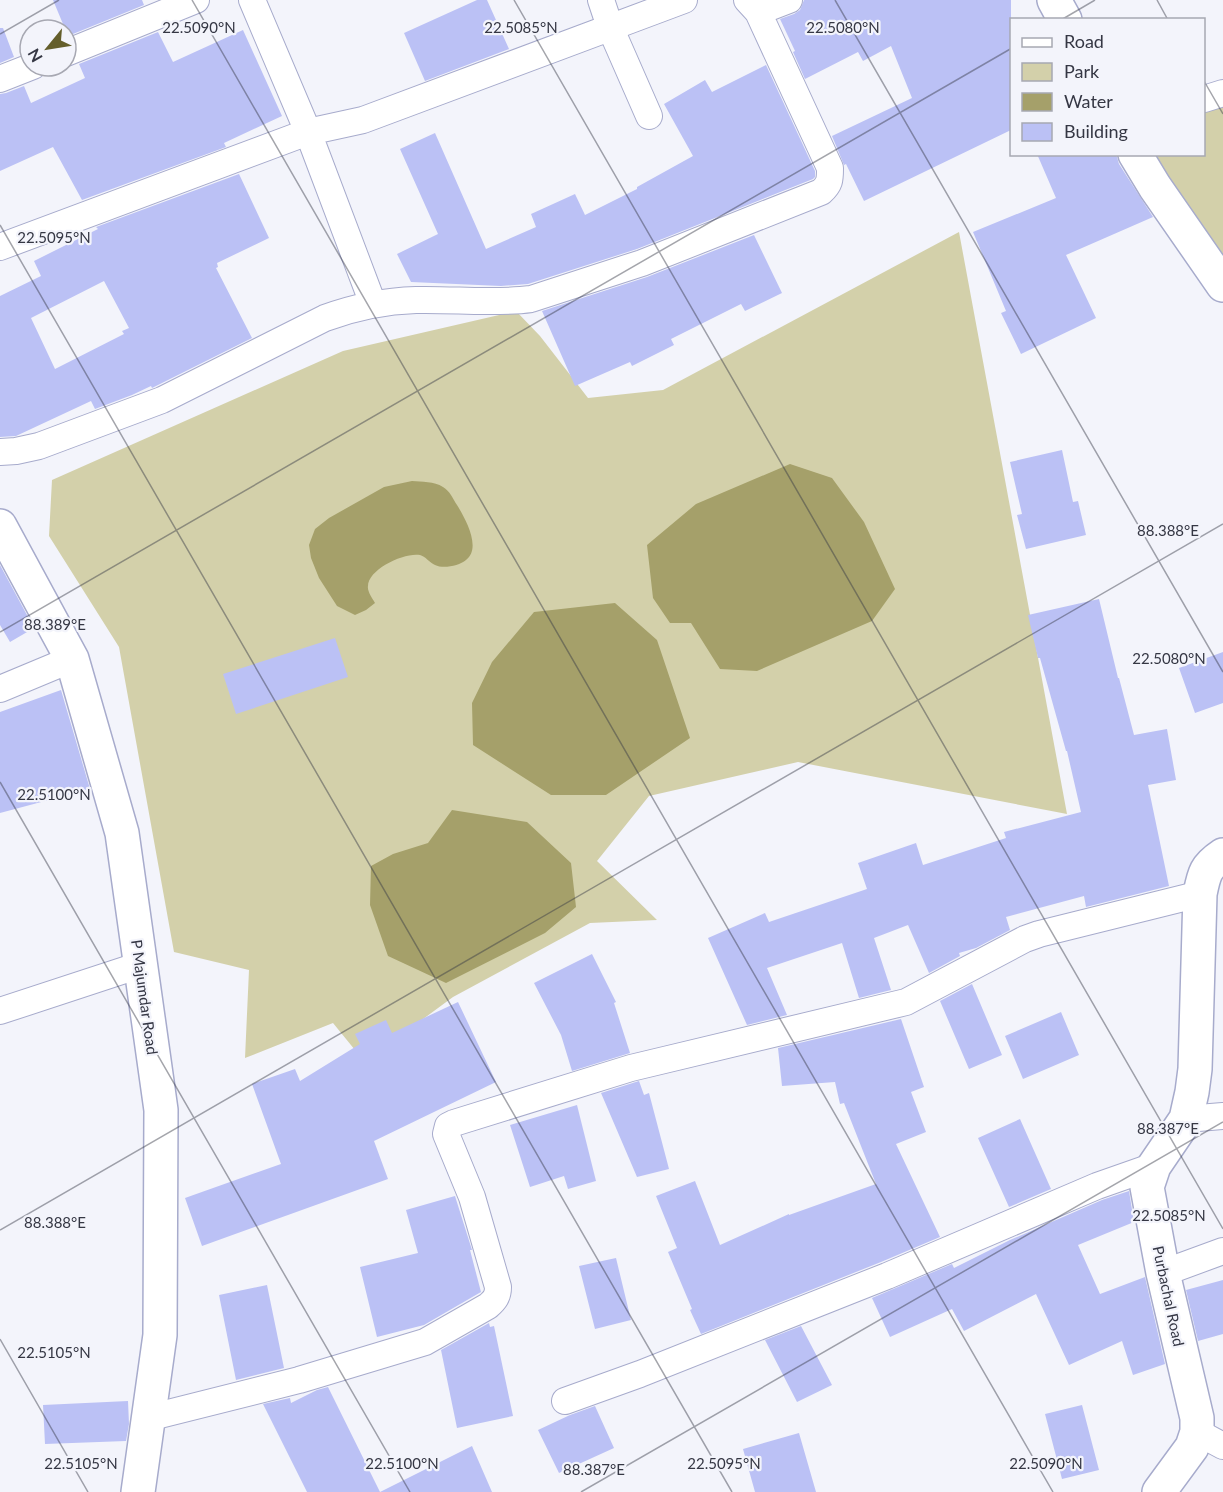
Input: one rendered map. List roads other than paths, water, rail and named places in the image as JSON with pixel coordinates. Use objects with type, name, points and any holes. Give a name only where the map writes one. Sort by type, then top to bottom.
[{"type":"street","points":[[78,48],[196,0]]},
{"type":"street","points":[[252,0],[308,132],[373,304]]},
{"type":"street","points":[[600,0],[649,116]]},
{"type":"street","points":[[0,247],[308,132],[363,120],[684,0]]},
{"type":"street","points":[[0,452],[39,446],[162,400],[325,318],[350,309],[415,300],[513,302],[531,300],[642,263],[821,192],[828,186],[830,168],[752,6],[789,0]]},
{"type":"street","points":[[1054,0],[1064,18]]},
{"type":"street","points":[[0,80],[18,72]]},
{"type":"street","points":[[1205,98],[1223,93]]},
{"type":"street","points":[[1136,156],[1155,188],[1223,285]]},
{"type":"street","name":"P Majumdar Road","points":[[0,526],[72,659],[122,833],[161,1110],[160,1335],[138,1492]]},
{"type":"street","points":[[0,689],[72,659]]},
{"type":"street","name":"Purbachal Road","points":[[1159,1492],[1192,1447],[1210,1439],[1197,1418],[1163,1273],[1147,1187],[1155,1166],[1186,1119],[1195,1069],[1200,894],[1204,874],[1212,863],[1223,855]]},
{"type":"street","points":[[148,1418],[299,1380],[425,1342],[494,1301],[498,1287],[472,1197],[446,1134],[448,1126],[454,1123],[631,1068],[906,1002],[1025,939],[1200,894]]},
{"type":"street","points":[[0,1011],[140,965]]},
{"type":"street","points":[[1186,1119],[1223,1116]]},
{"type":"street","points":[[565,1401],[650,1370],[886,1276],[1097,1186],[1155,1166]]},
{"type":"street","points":[[1163,1273],[1223,1251]]},
{"type":"water","points":[[790,464],[832,478],[864,522],[895,589],[872,621],[757,671],[720,669],[691,623],[670,623],[653,598],[647,545],[696,504]]},
{"type":"water","points":[[412,481],[436,484],[449,493],[464,517],[470,533],[471,555],[463,562],[446,567],[435,565],[420,555],[397,559],[380,568],[370,580],[368,590],[375,603],[355,615],[337,606],[319,578],[311,558],[309,545],[315,529],[329,518],[384,487]]},
{"type":"water","points":[[615,603],[657,640],[690,738],[606,795],[551,795],[473,745],[472,703],[492,662],[534,612]]},
{"type":"water","points":[[452,810],[527,822],[571,863],[576,907],[545,933],[446,983],[388,956],[370,905],[371,866],[393,854],[428,843]]}]
